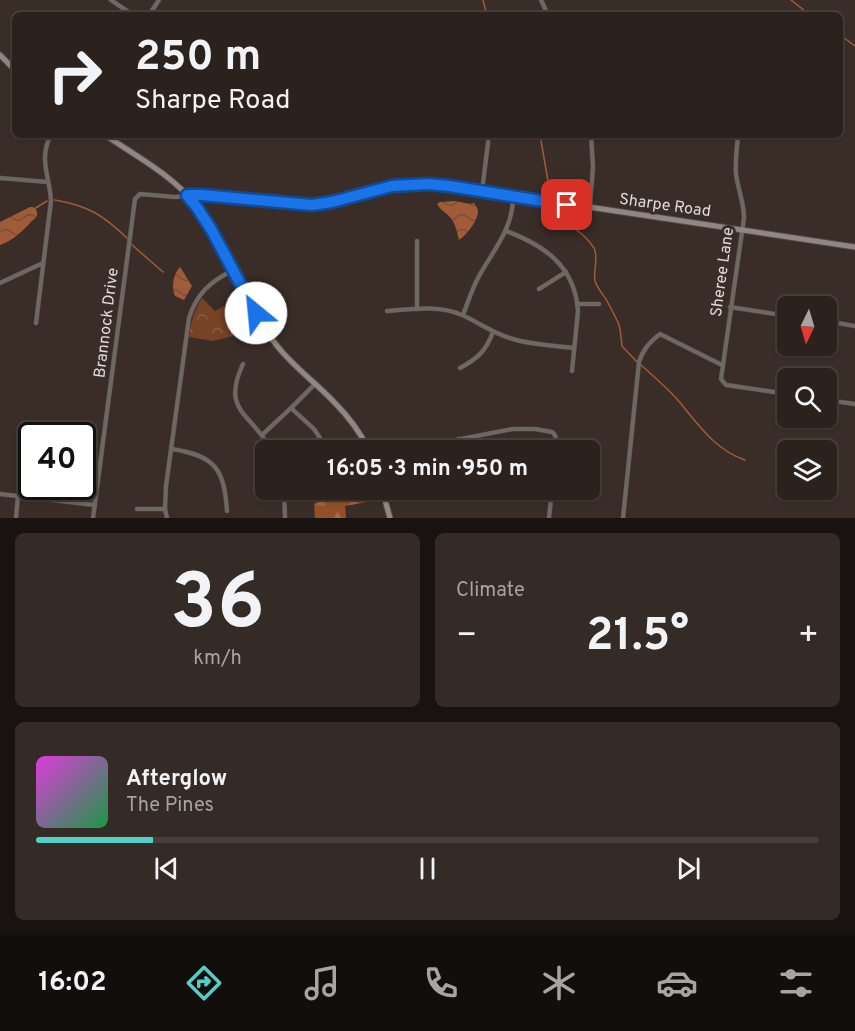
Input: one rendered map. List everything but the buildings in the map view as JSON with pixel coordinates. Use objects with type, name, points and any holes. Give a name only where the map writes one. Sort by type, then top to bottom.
[{"type":"street","points":[[111,0],[129,12]]},
{"type":"street","points":[[0,55],[12,67]]},
{"type":"street","points":[[36,323],[51,201],[45,168],[45,154],[50,138]]},
{"type":"street","points":[[109,138],[165,176],[187,195],[211,229],[258,318],[270,336],[285,354],[348,416],[364,440]]},
{"type":"street","points":[[482,191],[489,138]]},
{"type":"street","points":[[590,208],[593,167],[591,138]]},
{"type":"street","name":"Sheree Lane","points":[[722,365],[744,209],[736,177],[738,138]]},
{"type":"street","points":[[0,178],[48,182]]},
{"type":"street","name":"Sharpe Road","points":[[187,195],[312,205],[330,203],[376,190],[428,184],[855,247]]},
{"type":"street","name":"Brannock Drive","points":[[93,518],[135,199],[140,194],[175,197],[187,195]]},
{"type":"street","points":[[463,315],[474,285],[506,231],[512,213],[513,196]]},
{"type":"street","points":[[506,231],[546,250],[561,264],[573,286],[578,304],[572,371]]},
{"type":"street","points":[[417,241],[417,309]]},
{"type":"street","points":[[0,283],[44,262]]},
{"type":"street","points":[[167,518],[166,486],[191,309],[203,290],[233,270]]},
{"type":"street","points":[[539,289],[566,272]]},
{"type":"street","points":[[578,304],[599,303]]},
{"type":"street","points":[[730,307],[777,314]]},
{"type":"street","points":[[387,311],[417,309],[450,311],[463,315],[493,332],[523,342],[573,348]]},
{"type":"street","points":[[837,323],[855,326]]},
{"type":"street","points":[[460,368],[483,352],[493,332]]},
{"type":"street","points":[[623,518],[639,362],[648,344],[660,334],[722,365],[720,377],[726,385],[777,392]]},
{"type":"street","points":[[243,364],[235,387],[237,405],[241,413],[265,440]]},
{"type":"street","points":[[262,435],[315,384]]},
{"type":"street","points":[[837,402],[855,404]]},
{"type":"street","points":[[291,408],[314,429],[321,440]]},
{"type":"street","points":[[453,440],[513,429],[549,431],[554,433],[557,440]]},
{"type":"street","points":[[171,449],[194,453],[213,465],[224,483],[226,511]]},
{"type":"street","points":[[0,494],[18,496],[16,518]]},
{"type":"street","points":[[52,500],[95,505]]},
{"type":"street","points":[[284,500],[285,518]]},
{"type":"street","points":[[385,500],[390,518]]},
{"type":"street","points":[[549,518],[551,500]]},
{"type":"street","points":[[137,509],[165,509]]},
{"type":"green space","points":[[202,298],[215,311],[224,306],[237,335],[213,341],[189,337],[193,317]]},
{"type":"green space","points":[[330,500],[379,500],[345,506],[346,518],[315,518],[314,503]]},
{"type":"water","points":[[455,201],[474,203],[478,211],[472,227],[459,240],[452,221],[437,204]]},
{"type":"water","points":[[30,207],[36,210],[36,217],[17,235],[0,245],[0,222]]},
{"type":"water","points":[[180,267],[192,286],[184,300],[175,296],[173,289],[174,277]]},
{"type":"waterway","points":[[483,0],[486,12]]},
{"type":"waterway","points":[[791,0],[806,12]]},
{"type":"waterway","points":[[843,37],[855,46]]},
{"type":"waterway","points":[[541,138],[551,198]]},
{"type":"waterway","points":[[55,200],[77,205],[95,213],[128,239]]},
{"type":"waterway","points":[[34,209],[47,201]]},
{"type":"waterway","points":[[553,210],[585,237],[594,248],[596,284],[618,322],[622,346],[637,362]]},
{"type":"waterway","points":[[131,244],[163,272]]},
{"type":"waterway","points":[[641,365],[672,394],[715,442],[745,460]]},
{"type":"route","points":[[256,313],[211,229],[187,195],[312,205],[392,186],[428,184],[567,205]]}]
